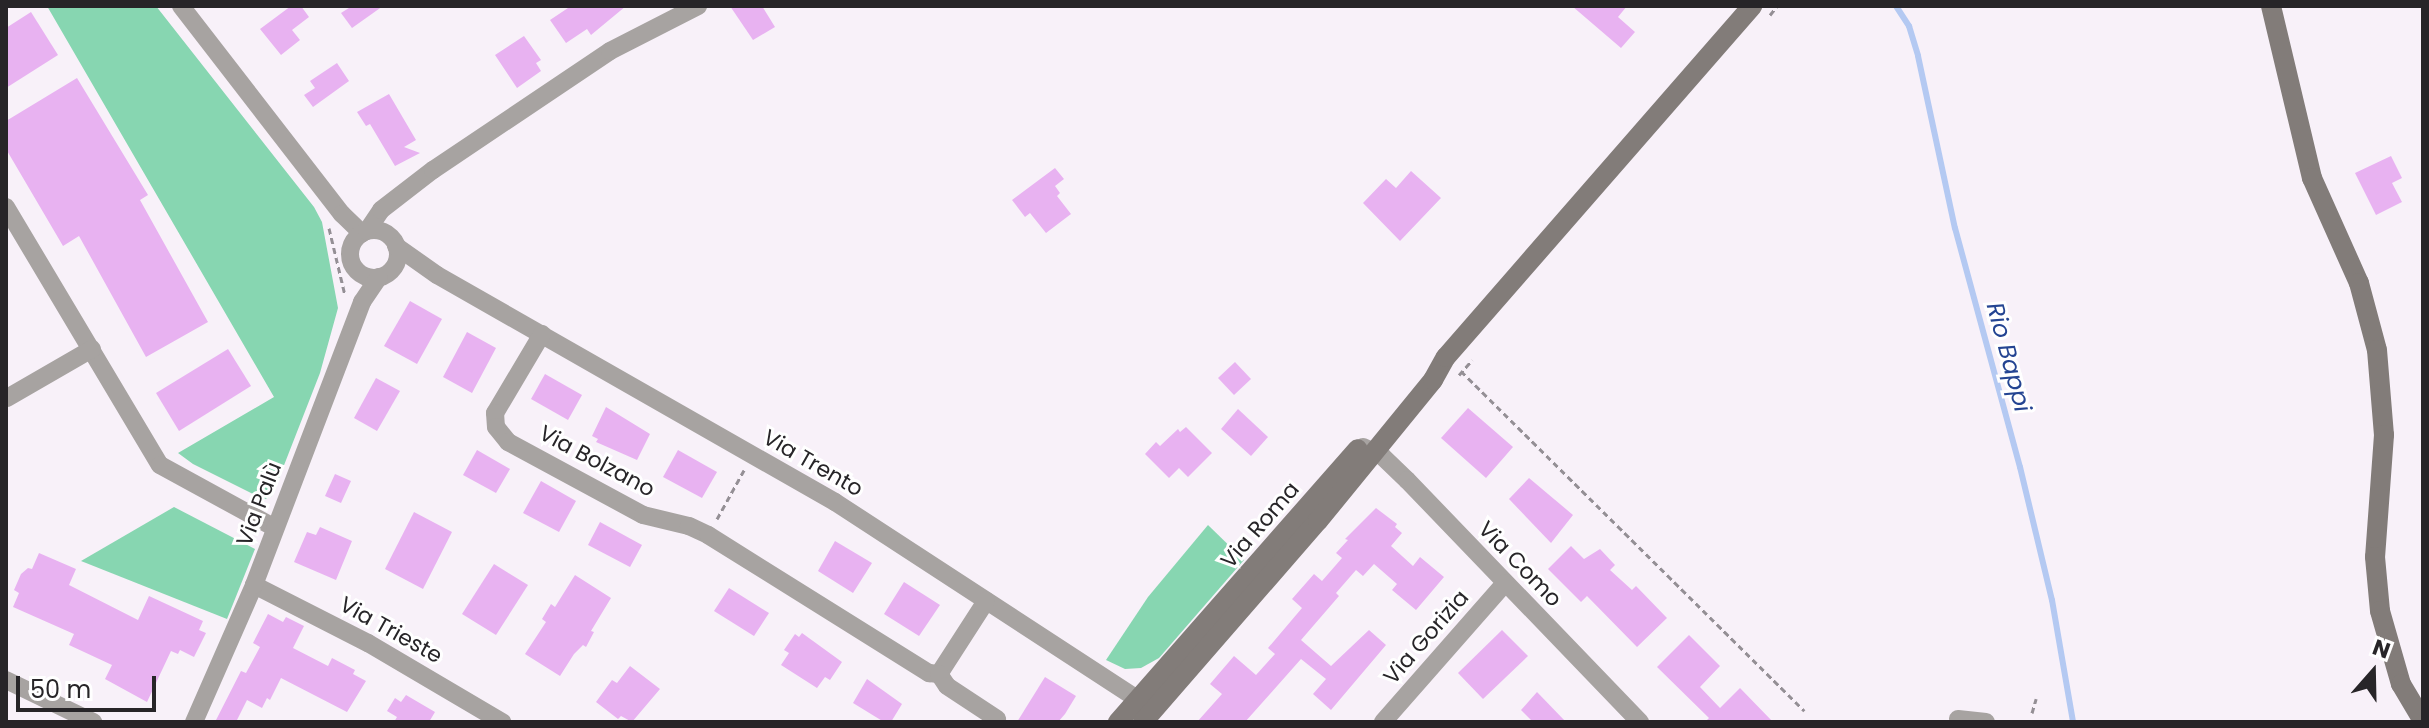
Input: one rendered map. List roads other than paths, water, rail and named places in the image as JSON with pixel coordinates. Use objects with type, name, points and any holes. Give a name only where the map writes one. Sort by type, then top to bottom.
[{"type":"street","points":[[181,6],[342,214],[365,232],[392,240]]},
{"type":"street","points":[[352,259],[365,232],[381,210],[433,170],[610,51],[698,6]]},
{"type":"street","name":"Via Roma","points":[[1118,722],[1145,710],[1318,521],[1367,448],[1433,380],[1443,361],[1752,6]]},
{"type":"street","points":[[2271,6],[2312,178],[2359,283],[2377,350],[2384,435],[2375,557],[2380,611],[2401,684],[2423,721]]},
{"type":"street","name":"Via Palù","points":[[194,722],[254,585],[362,302],[397,258],[392,240],[395,201]]},
{"type":"street","points":[[6,207],[160,465],[275,528]]},
{"type":"street","points":[[342,214],[362,302]]},
{"type":"street","name":"Via Trento","points":[[392,240],[437,275],[835,502],[1145,710]]},
{"type":"street","points":[[352,259],[365,276],[385,273]]},
{"type":"street","name":"Via Trento","points":[[385,273],[437,275]]},
{"type":"street","name":"Via Bolzano","points":[[542,334],[495,413],[496,427],[508,442],[643,515],[689,526],[708,535],[929,673],[939,674],[947,686],[997,719]]},
{"type":"street","points":[[7,398],[92,349]]},
{"type":"street","name":"Via Como","points":[[1367,448],[1407,480],[1640,722]]},
{"type":"street","name":"Via Gorizia","points":[[1383,722],[1505,583]]},
{"type":"street","name":"Via Trieste","points":[[254,585],[368,643],[502,722]]},
{"type":"street","points":[[939,674],[986,601]]},
{"type":"street","points":[[6,680],[93,722]]},
{"type":"street","points":[[1958,719],[1986,722]]},
{"type":"waterway","name":"Rio Bappi","points":[[1896,6],[1909,26],[1918,56],[1955,228],[2020,467],[2052,600],[2073,722]]}]
